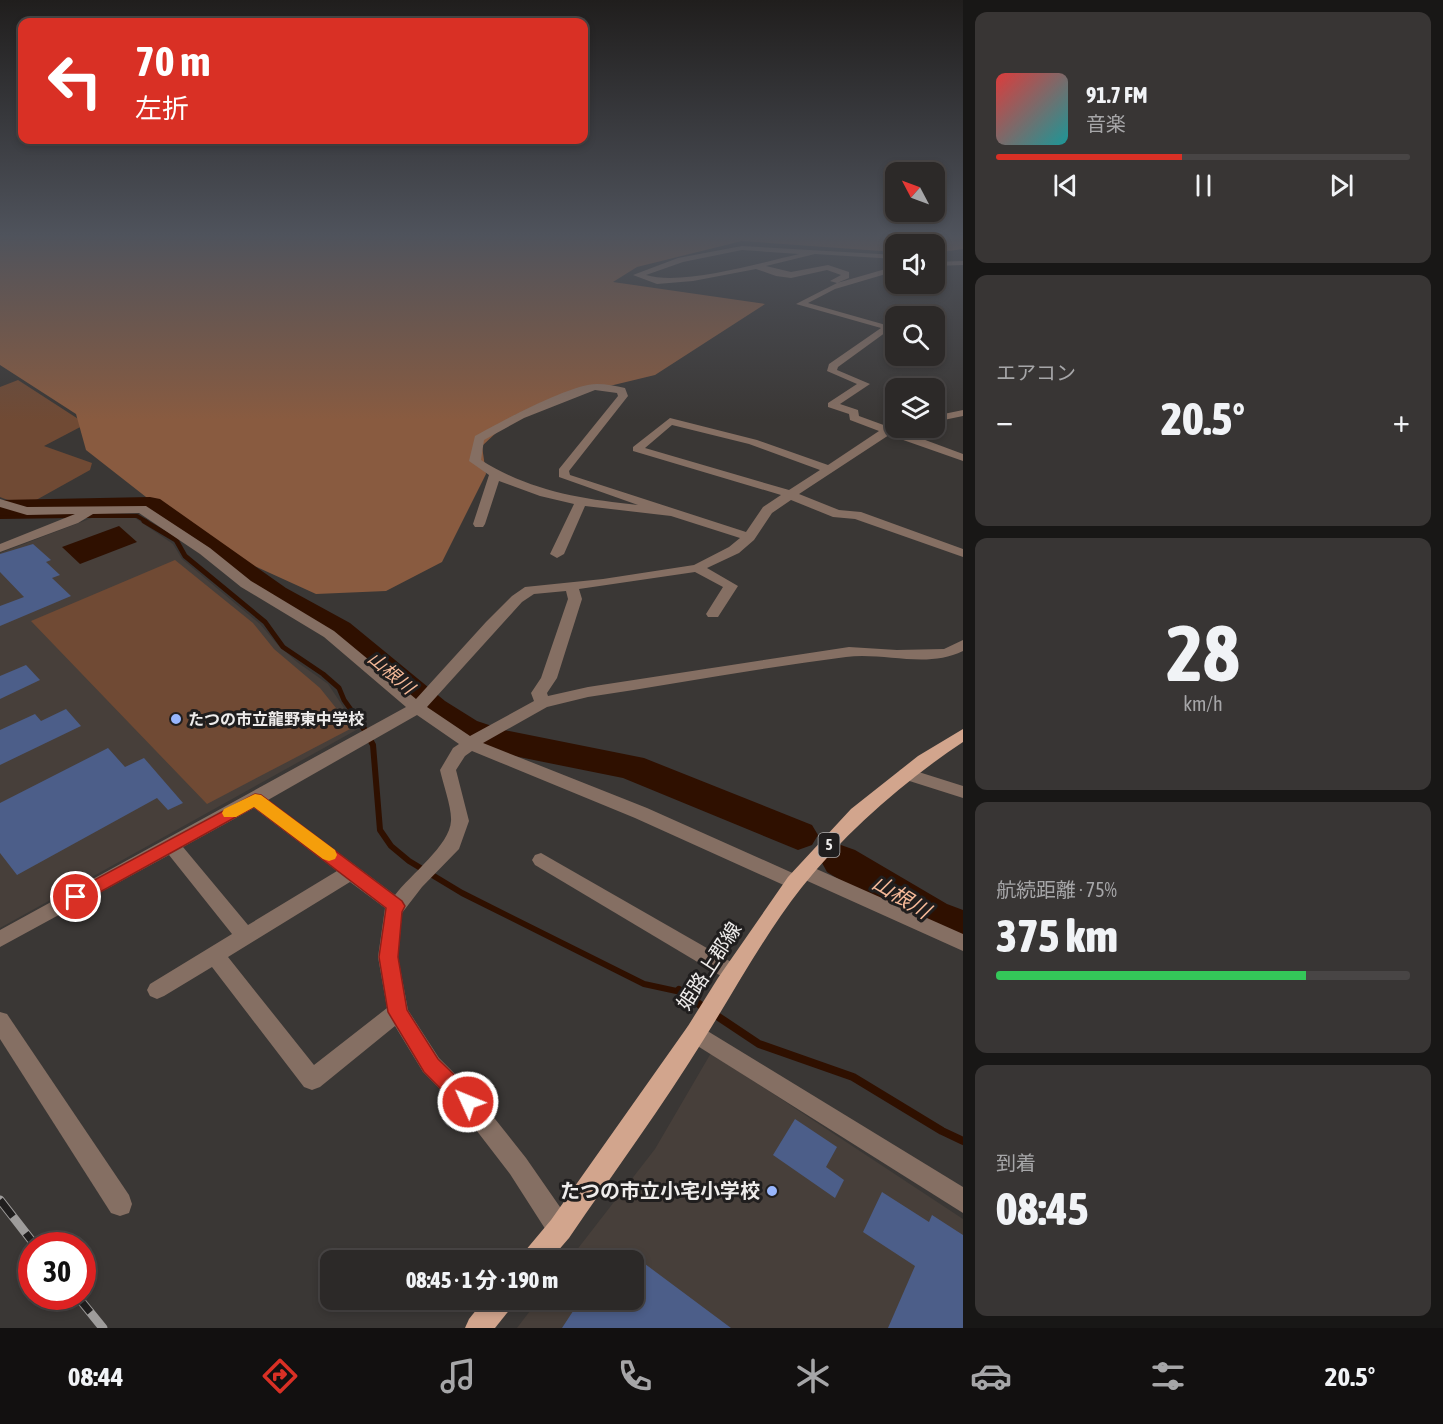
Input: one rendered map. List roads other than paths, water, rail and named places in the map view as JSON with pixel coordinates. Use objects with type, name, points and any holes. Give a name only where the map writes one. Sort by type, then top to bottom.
[{"type":"main road","name":"姫路上郡線","points":[[542,1250],[560,1229],[800,877],[857,814],[906,774],[963,734]]},
{"type":"main road","points":[[478,1328],[493,1310]]},
{"type":"street","points":[[816,296],[801,304],[888,327],[833,366],[832,371],[865,384],[832,405],[854,412],[854,418],[885,430]]},
{"type":"street","points":[[671,512],[550,496],[495,476],[475,461],[478,438],[520,416],[580,391],[595,387],[621,390],[623,396],[563,471],[565,477],[749,537]]},
{"type":"street","points":[[945,417],[963,413]]},
{"type":"street","points":[[828,468],[753,442],[670,421],[637,449],[790,494],[837,514],[857,515],[963,553]]},
{"type":"street","points":[[0,939],[255,800],[417,708],[517,599],[530,590],[603,583],[697,568],[734,550],[749,537],[767,510],[885,432]]},
{"type":"street","points":[[907,438],[963,458]]},
{"type":"street","points":[[479,524],[495,476]]},
{"type":"street","points":[[557,554],[581,501]]},
{"type":"street","points":[[0,502],[13,508],[27,510],[142,509],[205,550],[246,584],[328,634],[417,708],[641,813],[963,943]]},
{"type":"street","points":[[0,548],[74,520],[91,510]]},
{"type":"street","points":[[697,568],[731,586],[713,614]]},
{"type":"street","points":[[542,703],[539,693],[549,678],[575,599],[571,585]]},
{"type":"street","points":[[560,1229],[518,1166],[468,1102],[431,1065],[398,1012],[388,957],[393,910],[415,882],[450,849],[460,821],[448,770],[459,752],[542,703],[588,692],[849,652],[897,655],[947,653],[963,645]]},
{"type":"street","points":[[906,774],[963,792]]},
{"type":"street","points":[[255,800],[396,906]]},
{"type":"street","points":[[171,845],[245,936]]},
{"type":"street","points":[[541,860],[729,978]]},
{"type":"street","points":[[157,990],[351,872]]},
{"type":"street","points":[[214,955],[312,1080],[398,1012]]},
{"type":"street","points":[[0,1021],[120,1204]]},
{"type":"street","points":[[700,1026],[963,1201]]},
{"type":"waterway","name":"山根川","points":[[0,508],[150,505],[275,594],[339,630],[433,709],[464,729],[499,741],[631,767],[798,835]]},
{"type":"waterway","points":[[0,517],[73,516]]},
{"type":"waterway","points":[[83,516],[137,516],[147,522]]},
{"type":"waterway","points":[[144,521],[176,540],[185,556],[265,622],[283,647],[323,674],[339,688],[344,700],[364,728]]},
{"type":"waterway","points":[[363,727],[373,745],[380,830],[391,846],[409,861],[462,893],[644,984],[681,992]]},
{"type":"waterway","name":"山根川","points":[[841,861],[932,916],[963,928]]},
{"type":"waterway","points":[[679,990],[706,1009]]},
{"type":"waterway","points":[[714,1014],[759,1044],[853,1077],[942,1131],[963,1141]]},
{"type":"railway","points":[[0,1200],[25,1232]]},
{"type":"railway","points":[[88,1310],[103,1328]]},
{"type":"place","name":"たつの市立龍野東中学校","points":[[176,719]]},
{"type":"place","name":"たつの市立小宅小学校","points":[[772,1191]]}]
